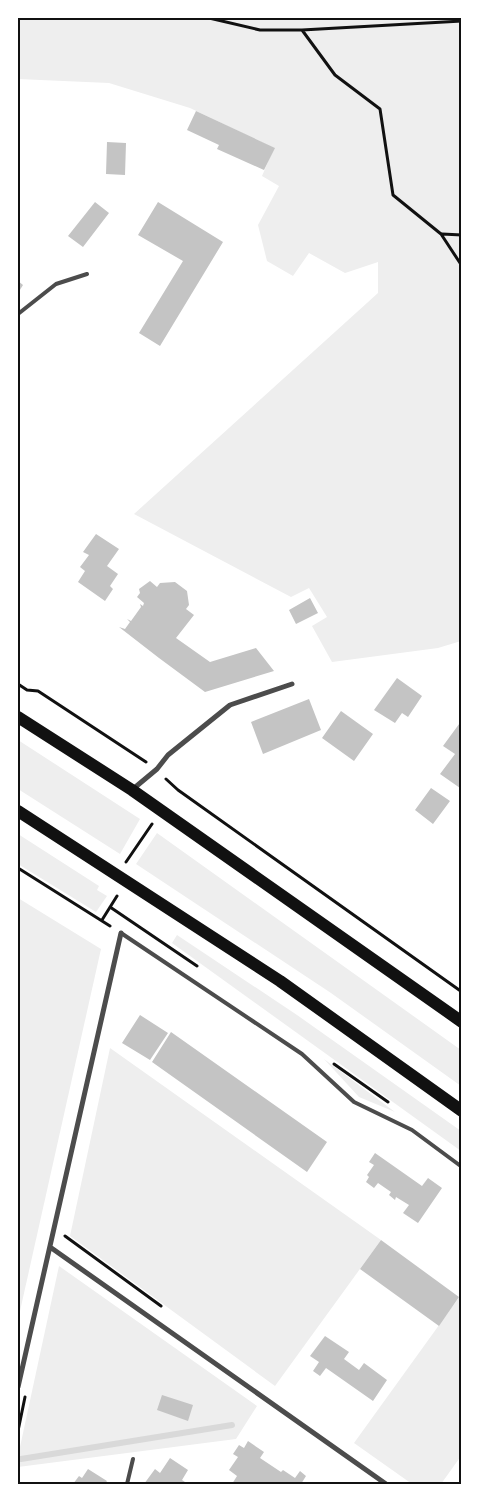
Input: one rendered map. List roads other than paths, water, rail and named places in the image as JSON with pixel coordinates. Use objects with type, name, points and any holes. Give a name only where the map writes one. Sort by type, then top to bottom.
[{"type":"main road","points":[[18,717],[132,790],[462,1022]]},
{"type":"main road","points":[[18,811],[280,981],[462,1111]]},
{"type":"street","points":[[132,790],[156,769],[168,755],[230,705],[292,684]]},
{"type":"street","points":[[18,1387],[121,933]]},
{"type":"street","points":[[50,1247],[386,1484]]},
{"type":"lane","points":[[18,314],[56,284],[87,274]]},
{"type":"lane","points":[[121,933],[302,1054],[354,1102],[412,1130],[462,1167]]},
{"type":"lane","points":[[127,1484],[133,1460]]},
{"type":"waterway","points":[[21,1459],[232,1425]]}]
